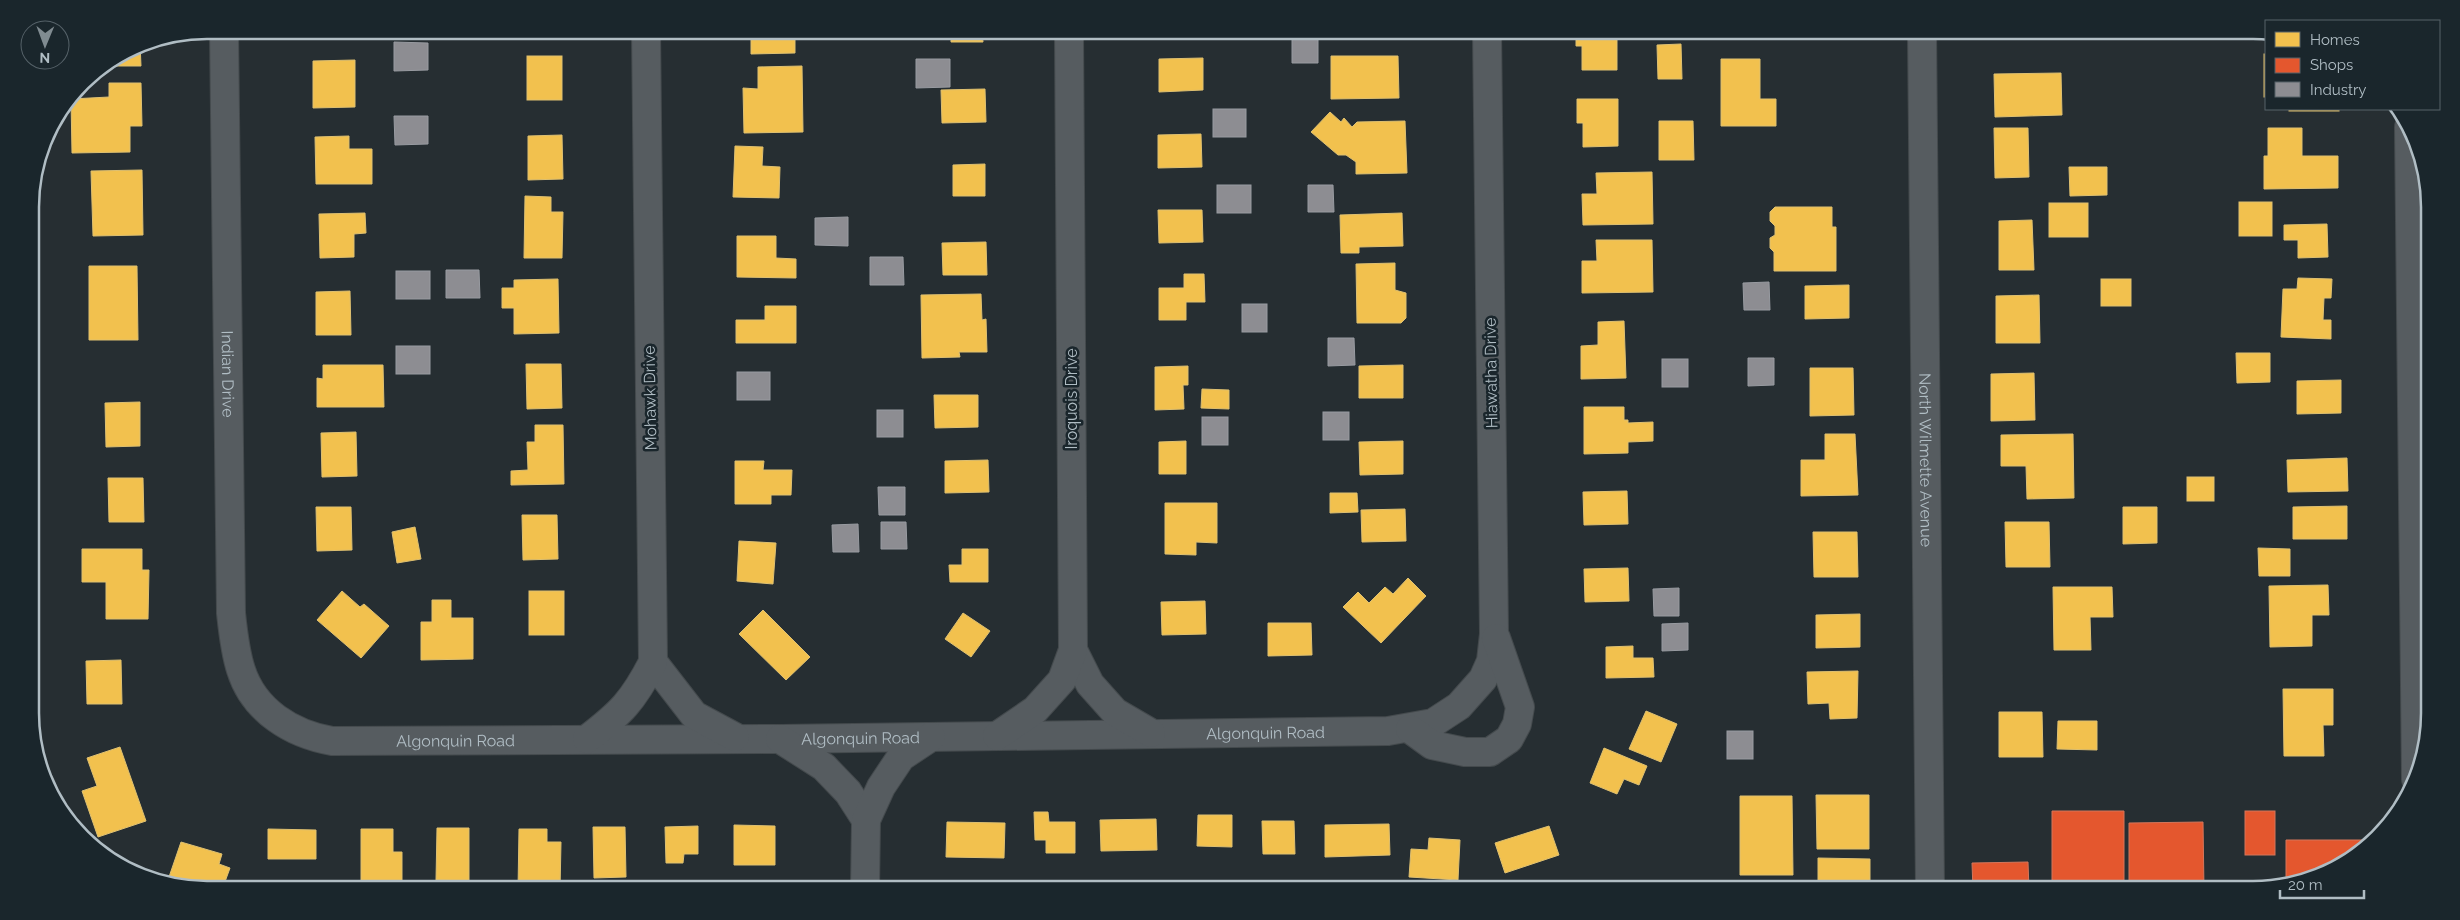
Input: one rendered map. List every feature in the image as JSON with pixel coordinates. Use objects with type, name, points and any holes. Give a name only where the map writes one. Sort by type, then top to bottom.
[{"type":"street","name":"Indian Drive","points":[[224,39],[231,613],[241,670],[252,691],[266,709]]},
{"type":"street","name":"Mohawk Drive","points":[[586,739],[618,716],[640,688],[653,662],[646,39]]},
{"type":"street","name":"Iroquois Drive","points":[[996,736],[1041,704],[1062,680],[1073,650],[1069,39]]},
{"type":"street","name":"Hiawatha Drive","points":[[1459,706],[1482,679],[1491,660],[1494,634],[1487,39]]},
{"type":"street","name":"North Wilmette Avenue","points":[[1922,39],[1930,881]]},
{"type":"street","points":[[2409,146],[2416,754]]},
{"type":"street","points":[[1410,729],[1432,744],[1465,752],[1490,752],[1509,739],[1517,724],[1520,707],[1494,634]]},
{"type":"street","points":[[1073,650],[1090,684],[1115,712],[1151,733]]},
{"type":"street","points":[[653,662],[694,715],[738,739]]},
{"type":"street","name":"Algonquin Road","points":[[266,709],[287,727],[310,737],[332,741],[780,739],[1388,731],[1410,729],[1434,723],[1459,706]]},
{"type":"street","points":[[865,881],[866,820],[880,787],[900,757],[931,737]]},
{"type":"street","points":[[780,739],[824,767],[848,792],[866,820]]},
{"type":"building: Homes","points":[[751,39],[795,39],[795,53],[751,54]]},
{"type":"building: Homes","points":[[951,39],[983,39],[983,42],[951,42]]},
{"type":"building: Homes","points":[[1576,39],[1617,39],[1617,70],[1582,70],[1582,46],[1576,46]]},
{"type":"building: Homes","points":[[1681,44],[1682,79],[1658,79],[1657,45]]},
{"type":"building: Homes","points":[[140,53],[141,66],[116,66]]},
{"type":"building: Homes","points":[[2264,54],[2265,54],[2265,97]]},
{"type":"building: Homes","points":[[527,56],[562,56],[562,100],[527,100]]},
{"type":"building: Homes","points":[[1331,56],[1398,56],[1399,98],[1331,99]]},
{"type":"building: Homes","points":[[1203,58],[1203,90],[1159,92],[1159,59]]},
{"type":"building: Homes","points":[[1721,59],[1760,59],[1760,99],[1776,99],[1776,126],[1721,126]]},
{"type":"building: Homes","points":[[355,60],[355,107],[313,108],[313,61]]},
{"type":"building: Homes","points":[[802,66],[803,132],[744,133],[743,88],[758,89],[758,67]]},
{"type":"building: Homes","points":[[2061,73],[2062,115],[1995,117],[1994,74]]},
{"type":"building: Homes","points":[[109,83],[141,83],[142,126],[130,126],[130,152],[72,153],[71,109],[79,99],[109,97]]},
{"type":"building: Homes","points":[[985,89],[986,122],[942,123],[941,90]]},
{"type":"building: Homes","points":[[1577,99],[1618,99],[1618,146],[1583,147],[1583,123],[1577,123]]},
{"type":"building: Homes","points":[[2289,110],[2339,110],[2339,111]]},
{"type":"building: Homes","points":[[1330,112],[1341,122],[1344,118],[1352,127],[1357,122],[1405,121],[1407,173],[1356,174],[1356,162],[1346,155],[1338,155],[1311,132]]},
{"type":"building: Homes","points":[[1659,121],[1693,121],[1694,160],[1659,160]]},
{"type":"building: Homes","points":[[1994,128],[2028,128],[2029,177],[1995,178]]},
{"type":"building: Homes","points":[[2268,128],[2302,128],[2302,156],[2338,156],[2338,188],[2264,189],[2264,156],[2268,156]]},
{"type":"building: Homes","points":[[1201,134],[1202,167],[1158,168],[1158,135]]},
{"type":"building: Homes","points":[[562,135],[563,179],[528,180],[528,136]]},
{"type":"building: Homes","points":[[349,136],[349,149],[372,149],[372,184],[316,184],[315,137]]},
{"type":"building: Homes","points":[[735,146],[763,147],[762,166],[780,167],[779,198],[733,197]]},
{"type":"building: Homes","points":[[985,164],[985,196],[953,196],[953,165]]},
{"type":"building: Homes","points":[[2069,167],[2107,167],[2107,195],[2070,196]]},
{"type":"building: Homes","points":[[142,170],[143,235],[93,236],[91,171]]},
{"type":"building: Homes","points":[[1652,172],[1653,224],[1583,225],[1582,194],[1597,194],[1596,173]]},
{"type":"building: Homes","points":[[525,196],[551,197],[551,212],[563,212],[562,258],[524,258]]},
{"type":"building: Homes","points":[[2239,202],[2272,202],[2272,236],[2239,236]]},
{"type":"building: Homes","points":[[2049,203],[2088,203],[2088,237],[2049,237]]},
{"type":"building: Homes","points":[[1775,207],[1832,207],[1832,227],[1836,227],[1836,271],[1774,271],[1774,252],[1770,248],[1770,238],[1775,235],[1775,226],[1770,221],[1770,212]]},
{"type":"building: Homes","points":[[1158,210],[1202,210],[1203,242],[1159,243]]},
{"type":"building: Homes","points":[[365,213],[366,233],[354,234],[354,257],[320,258],[319,214]]},
{"type":"building: Homes","points":[[1402,213],[1403,246],[1359,247],[1359,253],[1341,253],[1340,215]]},
{"type":"building: Homes","points":[[2032,220],[2034,270],[1999,270],[1999,221]]},
{"type":"building: Homes","points":[[2327,224],[2328,257],[2298,258],[2298,240],[2284,240],[2284,225]]},
{"type":"building: Homes","points":[[737,236],[776,236],[776,258],[796,259],[796,278],[737,277]]},
{"type":"building: Homes","points":[[1596,240],[1652,240],[1653,292],[1582,293],[1582,261],[1597,261]]},
{"type":"building: Homes","points":[[986,242],[987,275],[943,275],[942,243]]},
{"type":"building: Homes","points":[[1395,263],[1395,290],[1406,293],[1406,318],[1401,323],[1357,323],[1356,264]]},
{"type":"building: Homes","points":[[89,266],[137,266],[138,340],[89,340]]},
{"type":"building: Homes","points":[[1184,274],[1204,274],[1205,302],[1186,302],[1186,320],[1159,320],[1159,288],[1184,288]]},
{"type":"building: Homes","points":[[2298,278],[2332,279],[2331,298],[2324,298],[2323,320],[2331,320],[2331,339],[2281,337],[2283,289],[2297,289]]},
{"type":"building: Homes","points":[[558,279],[559,333],[514,334],[514,308],[502,308],[502,288],[514,288],[514,280]]},
{"type":"building: Homes","points":[[2101,279],[2131,279],[2131,306],[2101,306]]},
{"type":"building: Homes","points":[[1849,285],[1849,318],[1805,319],[1805,286]]},
{"type":"building: Homes","points":[[350,291],[351,335],[316,335],[316,292]]},
{"type":"building: Homes","points":[[981,294],[982,320],[986,319],[987,352],[959,352],[960,357],[922,358],[921,295]]},
{"type":"building: Homes","points":[[2039,295],[2040,343],[1996,343],[1996,296]]},
{"type":"building: Homes","points":[[765,306],[796,306],[796,343],[736,343],[736,320],[765,320]]},
{"type":"building: Homes","points":[[1624,321],[1626,378],[1581,379],[1581,346],[1598,345],[1598,322]]},
{"type":"building: Homes","points":[[2236,353],[2270,353],[2270,382],[2237,383]]},
{"type":"building: Homes","points":[[526,364],[561,364],[562,408],[527,409]]},
{"type":"building: Homes","points":[[323,365],[383,365],[384,407],[317,407],[317,378],[323,379]]},
{"type":"building: Homes","points":[[1403,365],[1403,398],[1359,398],[1359,366]]},
{"type":"building: Homes","points":[[1188,366],[1188,385],[1183,385],[1184,409],[1155,410],[1155,367]]},
{"type":"building: Homes","points":[[1810,368],[1853,368],[1854,415],[1810,416]]},
{"type":"building: Homes","points":[[2034,373],[2035,420],[1991,421],[1991,374]]},
{"type":"building: Homes","points":[[2341,380],[2341,413],[2297,414],[2297,381]]},
{"type":"building: Homes","points":[[1202,389],[1229,390],[1229,409],[1201,408]]},
{"type":"building: Homes","points":[[934,395],[978,395],[978,427],[935,428]]},
{"type":"building: Homes","points":[[140,402],[140,446],[106,447],[105,403]]},
{"type":"building: Homes","points":[[1584,407],[1624,407],[1624,420],[1628,420],[1628,423],[1653,422],[1653,441],[1628,442],[1628,453],[1584,454]]},
{"type":"building: Homes","points":[[535,425],[563,425],[564,484],[511,485],[511,471],[528,470],[527,442],[535,442]]},
{"type":"building: Homes","points":[[356,432],[357,476],[322,477],[321,433]]},
{"type":"building: Homes","points":[[1825,434],[1855,434],[1858,495],[1801,496],[1801,460],[1825,460]]},
{"type":"building: Homes","points":[[2073,434],[2074,498],[2027,499],[2026,466],[2001,466],[2001,435]]},
{"type":"building: Homes","points":[[1186,441],[1186,474],[1159,474],[1159,442]]},
{"type":"building: Homes","points":[[1403,441],[1403,474],[1360,475],[1359,442]]},
{"type":"building: Homes","points":[[2347,458],[2348,491],[2288,492],[2287,460]]},
{"type":"building: Homes","points":[[988,460],[989,492],[945,493],[945,461]]},
{"type":"building: Homes","points":[[735,461],[764,461],[763,470],[792,470],[791,495],[771,495],[771,504],[735,504]]},
{"type":"building: Homes","points":[[2187,477],[2214,477],[2214,501],[2187,501]]},
{"type":"building: Homes","points":[[108,478],[143,478],[144,522],[109,522]]},
{"type":"building: Homes","points":[[1627,491],[1628,524],[1584,525],[1583,492]]},
{"type":"building: Homes","points":[[1330,493],[1357,493],[1358,512],[1330,513]]},
{"type":"building: Homes","points":[[1165,503],[1217,503],[1217,543],[1196,542],[1196,555],[1165,554]]},
{"type":"building: Homes","points":[[2347,506],[2347,539],[2293,539],[2293,507]]},
{"type":"building: Homes","points":[[316,507],[351,507],[352,550],[317,551]]},
{"type":"building: Homes","points":[[2123,507],[2157,507],[2157,543],[2123,544]]},
{"type":"building: Homes","points":[[1405,509],[1406,541],[1362,542],[1361,510]]},
{"type":"building: Homes","points":[[522,515],[557,515],[558,559],[523,560]]},
{"type":"building: Homes","points":[[2005,522],[2049,522],[2050,567],[2006,567]]},
{"type":"building: Homes","points":[[415,527],[421,559],[397,563],[392,532]]},
{"type":"building: Homes","points":[[1813,532],[1857,532],[1858,577],[1814,577]]},
{"type":"building: Homes","points":[[739,541],[776,543],[773,584],[737,581]]},
{"type":"building: Homes","points":[[2258,548],[2290,549],[2290,576],[2259,576]]},
{"type":"building: Homes","points":[[82,549],[142,549],[142,570],[149,570],[148,619],[106,619],[106,582],[82,582]]},
{"type":"building: Homes","points":[[962,549],[988,549],[988,582],[950,582],[949,565],[962,565]]},
{"type":"building: Homes","points":[[1628,568],[1629,601],[1585,602],[1584,569]]},
{"type":"building: Homes","points":[[1408,578],[1426,596],[1381,643],[1343,607],[1358,592],[1369,603],[1385,587],[1393,594]]},
{"type":"building: Homes","points":[[2328,585],[2329,615],[2312,615],[2312,646],[2270,647],[2269,586]]},
{"type":"building: Homes","points":[[2053,587],[2112,587],[2113,617],[2090,617],[2091,650],[2054,650]]},
{"type":"building: Homes","points":[[342,591],[360,607],[364,604],[389,626],[361,658],[317,620]]},
{"type":"building: Homes","points":[[529,591],[564,591],[564,635],[529,635]]},
{"type":"building: Homes","points":[[432,600],[451,600],[451,618],[473,618],[473,659],[421,660],[421,622],[432,622]]},
{"type":"building: Homes","points":[[1205,601],[1206,634],[1162,635],[1161,602]]},
{"type":"building: Homes","points":[[763,610],[810,657],[786,680],[739,634]]},
{"type":"building: Homes","points":[[963,613],[990,631],[971,657],[945,639]]},
{"type":"building: Homes","points":[[1860,614],[1860,647],[1816,648],[1816,615]]},
{"type":"building: Homes","points":[[1268,623],[1311,623],[1312,655],[1268,656]]},
{"type":"building: Homes","points":[[1633,646],[1633,658],[1653,658],[1654,677],[1606,678],[1606,647]]},
{"type":"building: Homes","points":[[121,660],[122,704],[87,704],[86,661]]},
{"type":"building: Homes","points":[[1858,671],[1857,718],[1830,719],[1829,703],[1808,704],[1807,672]]},
{"type":"building: Homes","points":[[2283,689],[2333,689],[2333,725],[2323,725],[2324,756],[2284,756]]},
{"type":"building: Homes","points":[[1646,711],[1677,724],[1661,762],[1629,749]]},
{"type":"building: Homes","points":[[1999,712],[2042,712],[2043,757],[1999,757]]},
{"type":"building: Homes","points":[[2058,721],[2097,721],[2097,750],[2057,749]]},
{"type":"building: Homes","points":[[120,747],[146,821],[98,837],[82,791],[97,786],[87,758]]},
{"type":"building: Homes","points":[[1604,748],[1647,766],[1639,785],[1624,779],[1617,794],[1590,783]]},
{"type":"building: Homes","points":[[1816,795],[1869,795],[1869,849],[1817,849]]},
{"type":"building: Homes","points":[[1740,796],[1792,796],[1793,875],[1740,875]]},
{"type":"building: Homes","points":[[1034,812],[1048,812],[1049,822],[1075,822],[1075,853],[1046,853],[1046,840],[1035,840]]},
{"type":"building: Homes","points":[[1198,815],[1232,815],[1232,847],[1197,846]]},
{"type":"building: Homes","points":[[1156,819],[1157,850],[1101,851],[1100,820]]},
{"type":"building: Homes","points":[[1262,821],[1294,821],[1295,854],[1263,854]]},
{"type":"building: Homes","points":[[947,822],[1005,823],[1004,858],[946,857]]},
{"type":"building: Homes","points":[[1389,824],[1390,855],[1325,857],[1325,825]]},
{"type":"building: Homes","points":[[734,825],[775,826],[775,865],[734,865]]},
{"type":"building: Homes","points":[[698,826],[698,854],[684,854],[683,863],[666,863],[665,827]]},
{"type":"building: Homes","points":[[1549,826],[1559,855],[1505,873],[1495,843]]},
{"type":"building: Homes","points":[[593,827],[625,827],[626,877],[594,878]]},
{"type":"building: Homes","points":[[437,828],[469,828],[469,881],[436,880]]},
{"type":"building: Homes","points":[[268,829],[316,830],[316,859],[268,859]]},
{"type":"building: Homes","points":[[361,829],[393,829],[393,852],[402,852],[402,881],[361,881]]},
{"type":"building: Homes","points":[[519,829],[547,829],[547,842],[561,842],[560,881],[518,881]]},
{"type":"building: Homes","points":[[1429,838],[1460,840],[1458,880],[1409,877],[1411,849],[1428,850]]},
{"type":"building: Homes","points":[[181,842],[222,854],[219,864],[230,868],[225,881],[185,880],[169,877]]},
{"type":"building: Homes","points":[[1818,858],[1870,859],[1870,881],[1818,881]]},
{"type":"building: Shops","points":[[2052,811],[2124,811],[2124,881],[2052,881]]},
{"type":"building: Shops","points":[[2245,811],[2275,811],[2275,855],[2245,855]]},
{"type":"building: Shops","points":[[2203,822],[2204,881],[2129,881],[2129,823]]},
{"type":"building: Shops","points":[[2286,840],[2362,840],[2327,864],[2286,878]]},
{"type":"building: Shops","points":[[2028,862],[2029,881],[1973,881],[1972,863]]},
{"type":"building: Industry","points":[[1292,39],[1318,39],[1318,63],[1292,63]]},
{"type":"building: Industry","points":[[394,42],[428,43],[428,70],[394,71]]},
{"type":"building: Industry","points":[[916,59],[950,59],[950,87],[916,88]]},
{"type":"building: Industry","points":[[1213,109],[1246,109],[1246,137],[1213,137]]},
{"type":"building: Industry","points":[[394,116],[428,116],[428,144],[395,145]]},
{"type":"building: Industry","points":[[1217,185],[1251,185],[1251,213],[1217,213]]},
{"type":"building: Industry","points":[[1308,185],[1333,185],[1334,212],[1308,212]]},
{"type":"building: Industry","points":[[848,217],[848,246],[815,245],[815,218]]},
{"type":"building: Industry","points":[[870,257],[903,257],[904,285],[870,285]]},
{"type":"building: Industry","points":[[446,270],[479,270],[480,298],[446,298]]},
{"type":"building: Industry","points":[[396,271],[430,271],[430,299],[396,299]]},
{"type":"building: Industry","points":[[1769,282],[1770,310],[1744,310],[1743,283]]},
{"type":"building: Industry","points":[[1242,304],[1267,304],[1267,332],[1242,332]]},
{"type":"building: Industry","points":[[1328,338],[1354,338],[1355,365],[1328,366]]},
{"type":"building: Industry","points":[[396,346],[430,346],[430,374],[396,374]]},
{"type":"building: Industry","points":[[1748,358],[1774,358],[1774,385],[1748,386]]},
{"type":"building: Industry","points":[[1662,359],[1688,359],[1688,387],[1662,387]]},
{"type":"building: Industry","points":[[737,372],[770,372],[770,400],[737,400]]},
{"type":"building: Industry","points":[[877,410],[903,410],[903,437],[877,437]]},
{"type":"building: Industry","points":[[1323,412],[1349,412],[1349,440],[1323,440]]},
{"type":"building: Industry","points":[[1202,417],[1228,417],[1228,445],[1202,445]]},
{"type":"building: Industry","points":[[878,487],[905,487],[905,515],[879,515]]},
{"type":"building: Industry","points":[[881,522],[906,522],[907,549],[881,549]]},
{"type":"building: Industry","points":[[858,524],[859,552],[833,552],[832,525]]},
{"type":"building: Industry","points":[[1679,588],[1679,616],[1654,616],[1653,589]]},
{"type":"building: Industry","points":[[1688,623],[1688,650],[1662,651],[1662,624]]},
{"type":"building: Industry","points":[[1727,731],[1753,731],[1753,759],[1727,759]]}]
